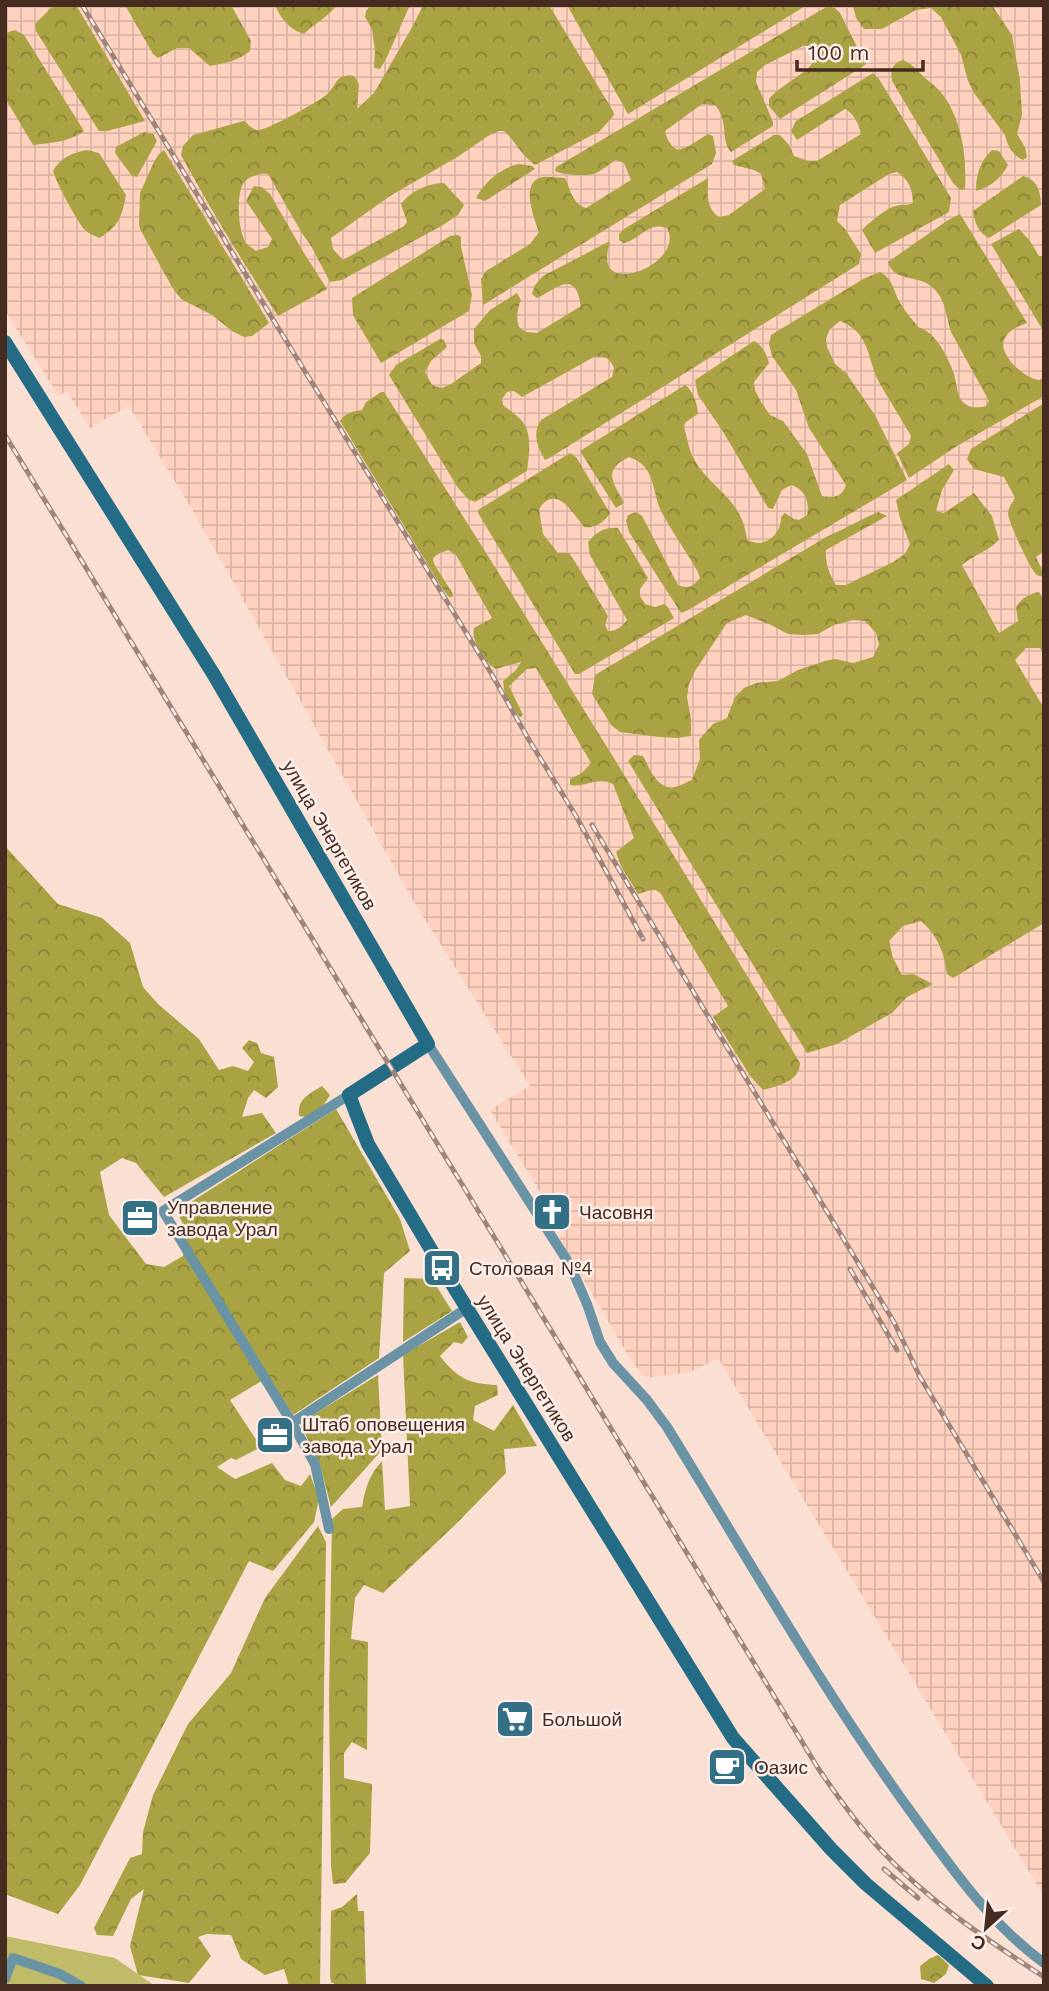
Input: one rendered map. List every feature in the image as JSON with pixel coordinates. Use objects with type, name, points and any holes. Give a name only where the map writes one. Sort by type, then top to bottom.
[{"type":"street","name":"улица Энергетиков","points":[[5,342],[214,675],[428,1044]]},
{"type":"street","points":[[329,1529],[315,1464],[163,1211],[428,1044],[570,1265],[600,1342],[613,1363],[667,1427],[821,1681],[865,1747],[961,1881],[1000,1924],[1044,1963]]},
{"type":"street","name":"улица Энергетиков","points":[[349,1095],[368,1144],[733,1738],[831,1849],[866,1884],[987,1986]]},
{"type":"street","points":[[292,1423],[467,1308]]},
{"type":"street","points":[[5,1979],[13,1958],[60,1974],[81,1986]]},
{"type":"shaded area","points":[[5,5],[1044,5],[1044,1896],[718,1358],[691,1372],[645,1378],[629,1357],[559,1237],[565,1233],[490,1110],[530,1086],[414,902],[193,511],[129,406],[90,428],[67,391],[59,396],[5,311]]},
{"type":"shaded area","points":[[5,1936],[115,1958],[155,1986],[5,1986]]},
{"type":"green space","points":[[54,5],[76,5],[145,121],[99,131],[36,31],[35,24]]},
{"type":"green space","points":[[125,5],[231,5],[251,41],[250,51],[226,63],[210,66],[189,48],[177,48],[158,58],[153,54]]},
{"type":"green space","points":[[275,5],[337,5],[304,34],[286,23]]},
{"type":"green space","points":[[371,5],[410,5],[380,69],[374,68],[372,29],[365,17]]},
{"type":"green space","points":[[423,5],[549,5],[614,115],[600,131],[535,165],[504,131],[488,136],[390,196],[331,238],[333,249],[343,260],[404,226],[407,222],[401,204],[415,191],[431,185],[444,183],[464,205],[458,215],[443,225],[342,280],[330,282],[268,174],[251,177],[243,184],[239,206],[240,224],[247,244],[256,251],[268,247],[272,239],[246,201],[254,186],[262,187],[270,194],[327,289],[278,316],[192,176],[181,155],[183,146],[193,135],[244,121],[257,130],[270,126],[325,96],[343,76],[354,76],[359,84],[357,109],[374,93]]},
{"type":"green space","points":[[567,5],[807,5],[628,114]]},
{"type":"green space","points":[[853,5],[992,5],[1012,35],[1020,81],[1022,115],[1017,134],[1025,147],[1027,157],[1023,160],[1013,153],[1005,135],[974,93],[961,55],[941,17],[931,8],[916,10],[882,29],[864,29],[856,18]]},
{"type":"green space","points":[[828,6],[840,13],[858,49],[867,59],[865,65],[780,119],[769,106],[769,99],[808,68],[815,58],[810,48],[805,45],[765,65],[757,72],[756,82],[773,126],[731,152],[727,146],[720,112],[715,105],[702,104],[665,131],[669,142],[678,150],[708,134],[713,136],[716,153],[712,164],[483,305],[481,279],[486,271],[530,244],[539,232],[530,201],[532,185],[536,180],[545,177],[565,178],[575,200],[586,208],[631,180],[624,163],[616,160],[599,172],[587,175],[555,171],[556,167]]},
{"type":"green space","points":[[15,30],[24,35],[84,131],[78,135],[53,143],[33,145],[5,98],[5,33]]},
{"type":"green space","points":[[903,60],[938,89],[953,113],[964,151],[965,189],[960,190],[953,183],[892,81],[893,68]]},
{"type":"green space","points":[[873,73],[951,198],[949,212],[875,253],[862,230],[887,210],[913,203],[907,181],[897,172],[889,174],[840,205],[837,221],[861,254],[859,264],[545,460],[537,440],[541,420],[612,377],[614,368],[604,357],[594,357],[522,397],[514,391],[507,392],[502,399],[503,405],[519,418],[527,431],[527,471],[475,502],[468,499],[458,488],[389,375],[396,365],[440,339],[444,340],[447,347],[431,361],[425,372],[432,385],[442,388],[481,363],[481,356],[474,343],[474,329],[490,310],[517,293],[521,300],[517,320],[519,327],[526,332],[537,333],[581,306],[571,284],[559,286],[537,298],[532,294],[535,285],[543,276],[610,241],[607,258],[610,269],[619,274],[644,269],[656,262],[665,252],[670,240],[667,228],[655,227],[624,243],[619,240],[619,234],[708,178],[711,209],[719,217],[729,215],[765,189],[761,174],[734,165],[732,161],[774,135],[780,135],[794,156],[817,161],[861,134],[856,120],[845,109],[797,140],[791,131],[796,121]]},
{"type":"green space","points":[[144,132],[153,134],[157,141],[137,177],[132,176],[115,153],[116,147]]},
{"type":"green space","points":[[87,150],[99,153],[126,195],[119,220],[100,238],[88,233],[81,225],[53,171],[67,157]]},
{"type":"green space","points":[[164,150],[269,323],[252,336],[244,337],[232,331],[212,315],[181,299],[140,229],[140,193],[158,155]]},
{"type":"green space","points":[[992,150],[999,151],[1008,165],[995,181],[976,191],[979,169]]},
{"type":"green space","points":[[519,164],[535,169],[485,201],[476,198],[494,176]]},
{"type":"green space","points":[[1023,176],[1032,180],[1037,187],[1041,205],[989,238],[982,234],[973,211]]},
{"type":"green space","points":[[960,214],[1027,323],[1008,333],[1003,346],[1005,353],[1015,366],[1028,376],[1040,380],[1044,376],[1044,396],[957,446],[909,478],[897,453],[909,444],[911,436],[880,384],[863,340],[850,326],[840,321],[830,329],[826,339],[827,347],[835,364],[846,373],[875,415],[907,480],[681,613],[629,532],[626,521],[628,515],[636,512],[642,516],[678,585],[690,586],[700,578],[661,511],[649,473],[638,461],[629,457],[615,467],[612,477],[624,503],[616,508],[580,451],[685,385],[698,410],[698,414],[684,426],[691,453],[738,512],[747,540],[759,543],[768,540],[778,530],[781,517],[785,513],[799,520],[807,515],[805,497],[791,485],[782,490],[773,509],[768,508],[698,395],[695,380],[754,341],[757,343],[764,350],[769,363],[754,382],[761,402],[770,415],[783,421],[807,454],[822,496],[840,495],[846,485],[809,428],[796,390],[772,356],[769,344],[771,335],[865,278],[880,272],[890,280],[900,303],[918,327],[930,334],[945,353],[961,400],[970,406],[986,406],[989,401],[951,332],[945,308],[937,292],[926,283],[895,273],[888,262]]},
{"type":"green space","points":[[1019,229],[1039,256],[1044,256],[1044,332],[991,244]]},
{"type":"green space","points":[[450,236],[461,237],[472,295],[469,311],[381,363],[353,315],[352,298]]},
{"type":"green space","points":[[384,392],[542,643],[800,1063],[796,1074],[787,1082],[763,1090],[751,1077],[713,1017],[728,1006],[661,894],[653,890],[638,894],[621,866],[616,852],[634,838],[613,784],[602,781],[570,785],[570,779],[582,773],[591,763],[536,668],[527,669],[509,686],[523,715],[520,717],[505,697],[503,681],[521,662],[496,669],[479,651],[474,639],[474,628],[492,618],[456,555],[448,550],[433,558],[453,594],[449,597],[340,421],[347,414],[362,410],[366,402]]},
{"type":"green space","points":[[1044,403],[1044,551],[1036,557],[1043,577],[1034,572],[1012,526],[1008,512],[1015,498],[1004,477],[974,469],[967,459],[971,449]]},
{"type":"green space","points":[[570,453],[576,457],[610,513],[599,524],[584,527],[564,503],[552,499],[539,509],[543,534],[558,553],[569,553],[572,557],[608,616],[605,625],[608,631],[619,628],[627,620],[590,555],[588,542],[609,528],[618,528],[648,578],[640,589],[640,596],[645,604],[655,607],[664,604],[674,618],[579,674],[575,674],[478,513],[478,510]]},
{"type":"green space","points":[[949,464],[954,470],[942,490],[936,511],[944,513],[974,493],[992,516],[999,540],[962,565],[999,633],[1018,621],[1016,607],[1026,597],[1039,592],[1044,601],[1044,655],[1040,648],[1026,648],[1015,660],[1044,708],[1044,923],[953,978],[947,974],[939,945],[927,927],[921,921],[903,926],[889,941],[893,958],[902,975],[913,974],[933,984],[907,997],[892,1013],[837,1044],[807,1053],[628,761],[634,755],[643,756],[655,778],[669,787],[692,780],[700,759],[699,740],[713,724],[727,718],[735,697],[744,688],[756,683],[778,681],[798,670],[825,661],[835,659],[853,663],[873,657],[879,644],[876,633],[865,621],[853,620],[834,625],[818,634],[803,635],[788,634],[746,615],[727,623],[689,684],[687,697],[691,736],[659,737],[620,732],[611,725],[592,694],[595,675],[828,536],[878,512],[887,516],[826,550],[828,568],[836,585],[846,585],[893,562],[905,554],[910,544],[896,500]]},
{"type":"green space","points":[[5,846],[58,904],[102,918],[130,943],[143,987],[158,1004],[199,1039],[219,1070],[233,1066],[248,1071],[254,1062],[242,1048],[249,1040],[257,1043],[261,1053],[274,1057],[278,1087],[266,1098],[254,1090],[248,1098],[242,1117],[262,1113],[276,1133],[164,1197],[136,1163],[122,1158],[100,1172],[109,1215],[146,1264],[164,1267],[183,1256],[185,1229],[177,1211],[336,1109],[400,1219],[410,1251],[384,1273],[379,1358],[293,1415],[268,1377],[230,1400],[261,1447],[236,1460],[231,1458],[217,1467],[235,1479],[272,1463],[285,1480],[301,1486],[310,1474],[319,1499],[314,1522],[273,1571],[249,1561],[80,1885],[58,1914],[5,1894]]},
{"type":"green space","points":[[322,1086],[330,1095],[323,1106],[306,1117],[299,1116],[302,1101]]},
{"type":"green space","points":[[404,1278],[432,1279],[452,1311],[403,1342]]},
{"type":"green space","points":[[460,1322],[468,1337],[462,1344],[454,1342],[440,1356],[458,1375],[471,1381],[497,1385],[498,1395],[475,1406],[473,1420],[494,1431],[513,1405],[537,1446],[504,1449],[506,1473],[454,1526],[383,1593],[364,1585],[355,1598],[351,1639],[368,1642],[367,1750],[352,1742],[344,1753],[344,1778],[372,1784],[370,1853],[345,1883],[333,1884],[329,1699],[332,1519],[343,1509],[362,1507],[368,1482],[382,1461],[385,1510],[410,1506],[403,1355]]},
{"type":"green space","points":[[378,1375],[382,1450],[331,1507],[320,1465],[300,1423]]},
{"type":"green space","points":[[318,1526],[326,1542],[320,1986],[289,1986],[284,1969],[265,1975],[241,1959],[231,1935],[207,1934],[198,1937],[211,1956],[189,1983],[138,1975],[130,1946],[144,1889],[131,1899],[113,1936],[97,1935],[94,1928],[130,1858],[142,1854],[143,1832],[153,1795],[188,1724],[231,1673],[265,1598]]},
{"type":"green space","points":[[357,1894],[358,1911],[364,1911],[366,1986],[338,1986],[331,1982],[330,1976],[331,1911],[342,1907]]},
{"type":"green space","points":[[938,1955],[949,1965],[946,1974],[934,1983],[921,1979],[920,1966]]},
{"type":"railway","points":[[82,5],[491,673],[576,816],[643,939]]},
{"type":"railway","points":[[5,435],[818,1768],[863,1830],[898,1868],[958,1918],[1044,1977]]},
{"type":"railway","points":[[592,825],[894,1322],[920,1377],[1044,1582]]},
{"type":"railway","points":[[850,1269],[897,1350]]},
{"type":"railway","points":[[884,1869],[918,1898]]},
{"type":"place","name":"Часовня","points":[[552,1212]]},
{"type":"place","name":"Управление завода Урал","points":[[140,1218]]},
{"type":"place","name":"Столовая №4","points":[[442,1268]]},
{"type":"place","name":"Штаб оповещения завода Урал","points":[[275,1435]]},
{"type":"place","name":"Большой","points":[[515,1719]]},
{"type":"place","name":"Оазис","points":[[727,1767]]}]
